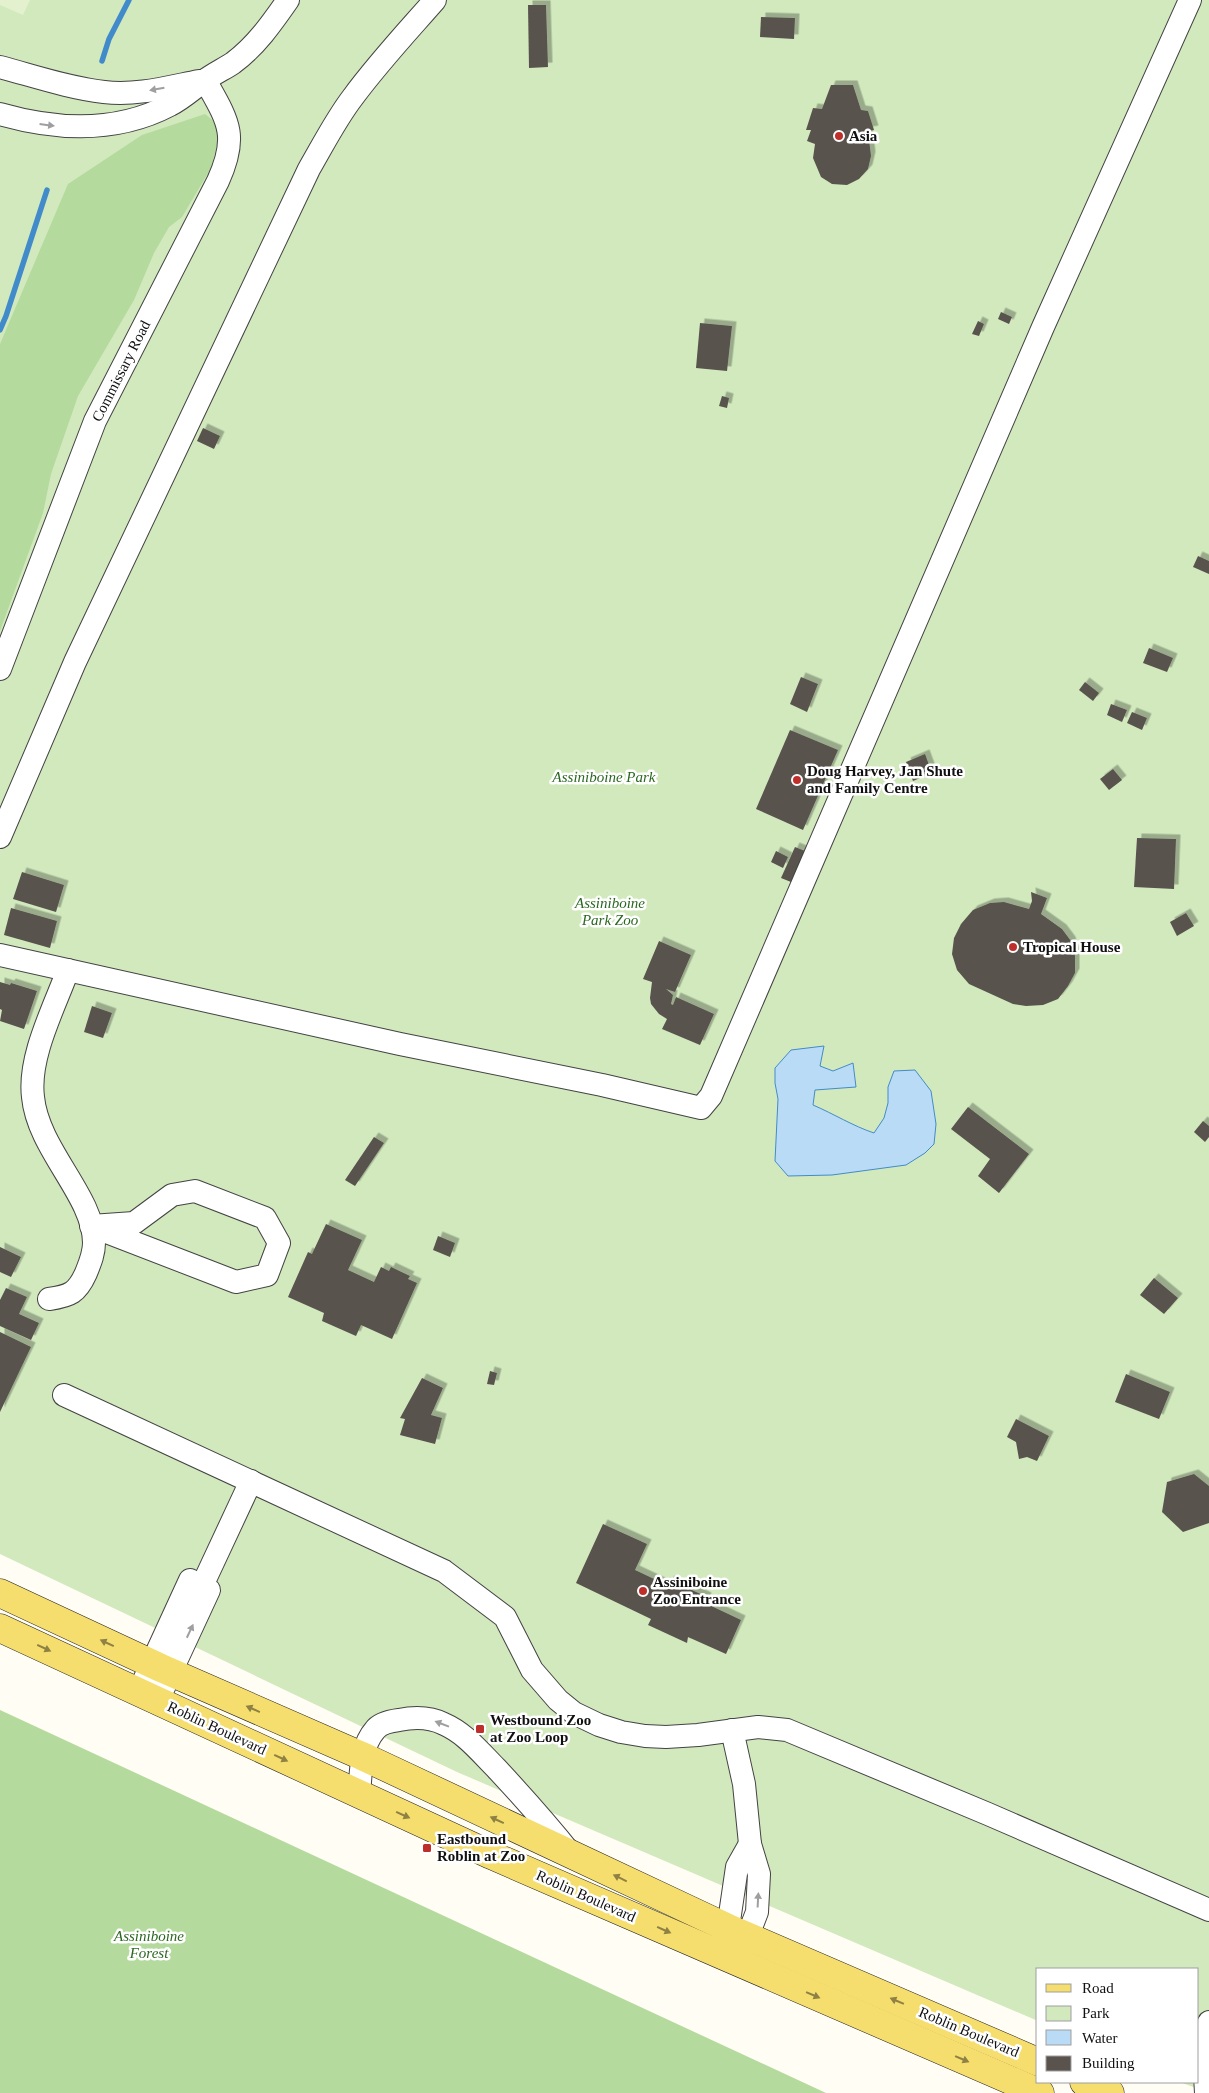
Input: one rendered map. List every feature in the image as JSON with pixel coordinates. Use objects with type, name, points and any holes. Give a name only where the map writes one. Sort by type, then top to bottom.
[{"type":"main road","name":"Roblin Boulevard","points":[[0,1593],[161,1668],[362,1756],[738,1933],[1036,2061]]},
{"type":"main road","name":"Roblin Boulevard","points":[[0,1628],[359,1795],[727,1958],[1040,2093]]},
{"type":"main road","points":[[1086,2083],[1110,2093]]},
{"type":"street","points":[[0,114],[51,126],[113,124],[152,114],[166,108],[233,62],[253,45],[271,25],[288,0]]},
{"type":"street","points":[[0,837],[75,662],[309,169],[352,97],[435,0]]},
{"type":"street","points":[[0,954],[400,1044],[602,1085],[701,1108],[711,1096],[1043,327],[1190,0]]},
{"type":"street","points":[[0,67],[80,88],[105,92],[143,92],[205,80]]},
{"type":"street","name":"Commissary Road","points":[[0,669],[92,428],[218,181],[228,156],[230,144],[225,116],[205,80]]},
{"type":"street","points":[[49,1299],[70,1295],[78,1288],[92,1259],[94,1244],[91,1226],[85,1209],[41,1130],[32,1096],[32,1081],[39,1048],[68,970]]},
{"type":"street","points":[[196,1191],[265,1218],[279,1243],[267,1275],[236,1282],[91,1226],[134,1223],[172,1195],[196,1191]]},
{"type":"street","points":[[64,1395],[444,1571],[505,1617],[532,1670],[558,1700],[574,1713],[599,1725],[621,1732],[645,1736],[690,1736],[768,1727],[787,1730],[1209,1910]]},
{"type":"street","points":[[148,1696],[251,1481]]},
{"type":"street","points":[[359,1795],[362,1756],[375,1729],[388,1722],[409,1718],[426,1718],[442,1722],[456,1730],[481,1752],[535,1810],[573,1856]]},
{"type":"street","points":[[727,1958],[738,1933],[757,1912],[759,1874],[750,1844],[744,1784],[732,1730]]},
{"type":"street","points":[[1206,2030],[1206,2093]]},
{"type":"green space","name":"Assiniboine Park","points":[[0,0],[1209,0],[1209,2093],[1183,2083],[1199,2083],[1199,1968],[1036,1968],[1036,2020],[457,1772],[0,1554]]},
{"type":"green space","points":[[0,0],[30,0],[23,15],[0,5]]},
{"type":"green space","points":[[205,114],[216,123],[218,141],[211,168],[182,217],[169,227],[154,253],[134,300],[78,396],[51,474],[43,513],[0,631],[0,344],[68,184],[142,135]]},
{"type":"green space","name":"Assiniboine Forest","points":[[0,1710],[826,2093],[0,2093]]},
{"type":"water","points":[[824,1046],[820,1066],[833,1071],[853,1063],[856,1087],[815,1090],[813,1105],[874,1133],[884,1118],[888,1103],[888,1087],[894,1071],[915,1070],[931,1091],[936,1124],[934,1144],[925,1153],[906,1165],[832,1175],[788,1176],[775,1161],[778,1099],[775,1068],[791,1050]]},
{"type":"building","points":[[528,5],[546,5],[548,67],[529,68]]},
{"type":"building","points":[[761,17],[795,18],[794,39],[760,37]]},
{"type":"building","name":"Asia","points":[[831,85],[853,85],[861,110],[868,111],[874,130],[868,131],[871,156],[868,169],[859,179],[847,185],[832,184],[821,177],[813,158],[815,144],[807,141],[811,130],[806,130],[813,108],[822,109]]},
{"type":"building","points":[[1001,312],[1012,317],[1009,324],[998,319]]},
{"type":"building","points":[[978,321],[984,324],[979,336],[972,334]]},
{"type":"building","points":[[700,323],[732,326],[727,371],[696,368]]},
{"type":"building","points":[[722,396],[729,398],[727,408],[719,406]]},
{"type":"building","points":[[203,428],[220,436],[214,449],[197,441]]},
{"type":"building","points":[[1198,556],[1209,561],[1209,574],[1193,567]]},
{"type":"building","points":[[1149,648],[1173,658],[1167,672],[1143,663]]},
{"type":"building","points":[[801,677],[818,684],[807,712],[790,704]]},
{"type":"building","points":[[1085,682],[1099,693],[1093,701],[1079,690]]},
{"type":"building","points":[[1111,704],[1127,710],[1122,722],[1107,715]]},
{"type":"building","points":[[1132,712],[1147,718],[1142,730],[1127,723]]},
{"type":"building","name":"Doug Harvey, Jan Shute and Family Centre","points":[[790,730],[838,750],[803,830],[756,809]]},
{"type":"building","points":[[925,754],[932,773],[913,781],[906,762]]},
{"type":"building","points":[[1113,769],[1122,780],[1109,790],[1100,779]]},
{"type":"building","points":[[1137,838],[1176,839],[1174,889],[1134,887]]},
{"type":"building","points":[[795,847],[805,851],[791,882],[781,878]]},
{"type":"building","points":[[776,851],[788,857],[783,868],[771,862]]},
{"type":"building","points":[[22,872],[64,885],[56,912],[13,899]]},
{"type":"building","name":"Tropical House","points":[[1031,892],[1047,898],[1041,914],[1062,929],[1071,941],[1075,956],[1075,973],[1058,999],[1043,1005],[1026,1006],[1013,1004],[969,984],[957,970],[952,954],[954,938],[961,924],[973,910],[990,903],[1004,902],[1029,909],[1032,901]]},
{"type":"building","points":[[11,908],[57,921],[50,948],[4,935]]},
{"type":"building","points":[[1186,913],[1194,926],[1177,936],[1170,922]]},
{"type":"building","points":[[659,941],[691,955],[675,992],[666,989],[673,995],[671,1004],[673,1005],[676,997],[714,1014],[700,1045],[662,1029],[667,1019],[659,1014],[651,1004],[652,982],[643,979]]},
{"type":"building","points":[[0,982],[10,985],[11,983],[37,991],[24,1029],[0,1021],[2,1010],[0,1009]]},
{"type":"building","points":[[92,1006],[112,1013],[103,1038],[84,1032]]},
{"type":"building","points":[[968,1107],[1029,1154],[999,1193],[978,1176],[990,1159],[951,1129]]},
{"type":"building","points":[[1203,1121],[1209,1126],[1209,1137],[1205,1142],[1194,1132]]},
{"type":"building","points":[[374,1137],[384,1143],[355,1186],[345,1180]]},
{"type":"building","points":[[326,1224],[362,1240],[348,1270],[374,1282],[381,1267],[389,1271],[391,1267],[410,1276],[408,1279],[417,1283],[392,1339],[361,1325],[356,1336],[322,1321],[324,1313],[288,1297],[308,1252],[312,1254]]},
{"type":"building","points":[[438,1236],[455,1243],[450,1257],[433,1250]]},
{"type":"building","points":[[0,1247],[21,1257],[11,1277],[0,1272]]},
{"type":"building","points":[[1154,1278],[1178,1298],[1164,1314],[1140,1295]]},
{"type":"building","points":[[6,1288],[27,1297],[19,1314],[39,1323],[31,1340],[0,1326],[0,1300]]},
{"type":"building","points":[[0,1332],[31,1347],[0,1412]]},
{"type":"building","points":[[490,1371],[497,1373],[494,1385],[487,1384]]},
{"type":"building","points":[[1126,1374],[1170,1392],[1159,1419],[1115,1402]]},
{"type":"building","points":[[422,1378],[443,1388],[431,1415],[442,1418],[435,1444],[400,1435],[405,1419],[400,1418]]},
{"type":"building","points":[[1016,1419],[1049,1436],[1037,1461],[1027,1457],[1019,1459],[1016,1442],[1007,1437]]},
{"type":"building","points":[[1194,1474],[1209,1486],[1209,1523],[1183,1532],[1162,1512],[1167,1482]]},
{"type":"building","name":"Assiniboine Zoo Entrance","points":[[603,1524],[647,1544],[635,1570],[667,1585],[670,1580],[707,1597],[705,1603],[741,1620],[726,1654],[688,1637],[687,1643],[648,1625],[651,1619],[576,1583]]},
{"type":"waterway","points":[[102,61],[109,39],[129,0]]},
{"type":"waterway","points":[[0,330],[47,190]]},
{"type":"place","name":"Asia","points":[[839,136]]},
{"type":"place","name":"Doug Harvey, Jan Shute and Family Centre","points":[[797,780]]},
{"type":"place","name":"Tropical House","points":[[1013,947]]},
{"type":"place","name":"Assiniboine Zoo Entrance","points":[[643,1591]]},
{"type":"place","name":"Westbound Zoo at Zoo Loop","points":[[480,1729]]},
{"type":"place","name":"Eastbound Roblin at Zoo","points":[[427,1848]]},
{"type":"park label","name":"Assiniboine Park Zoo","points":[[610,912]]}]
